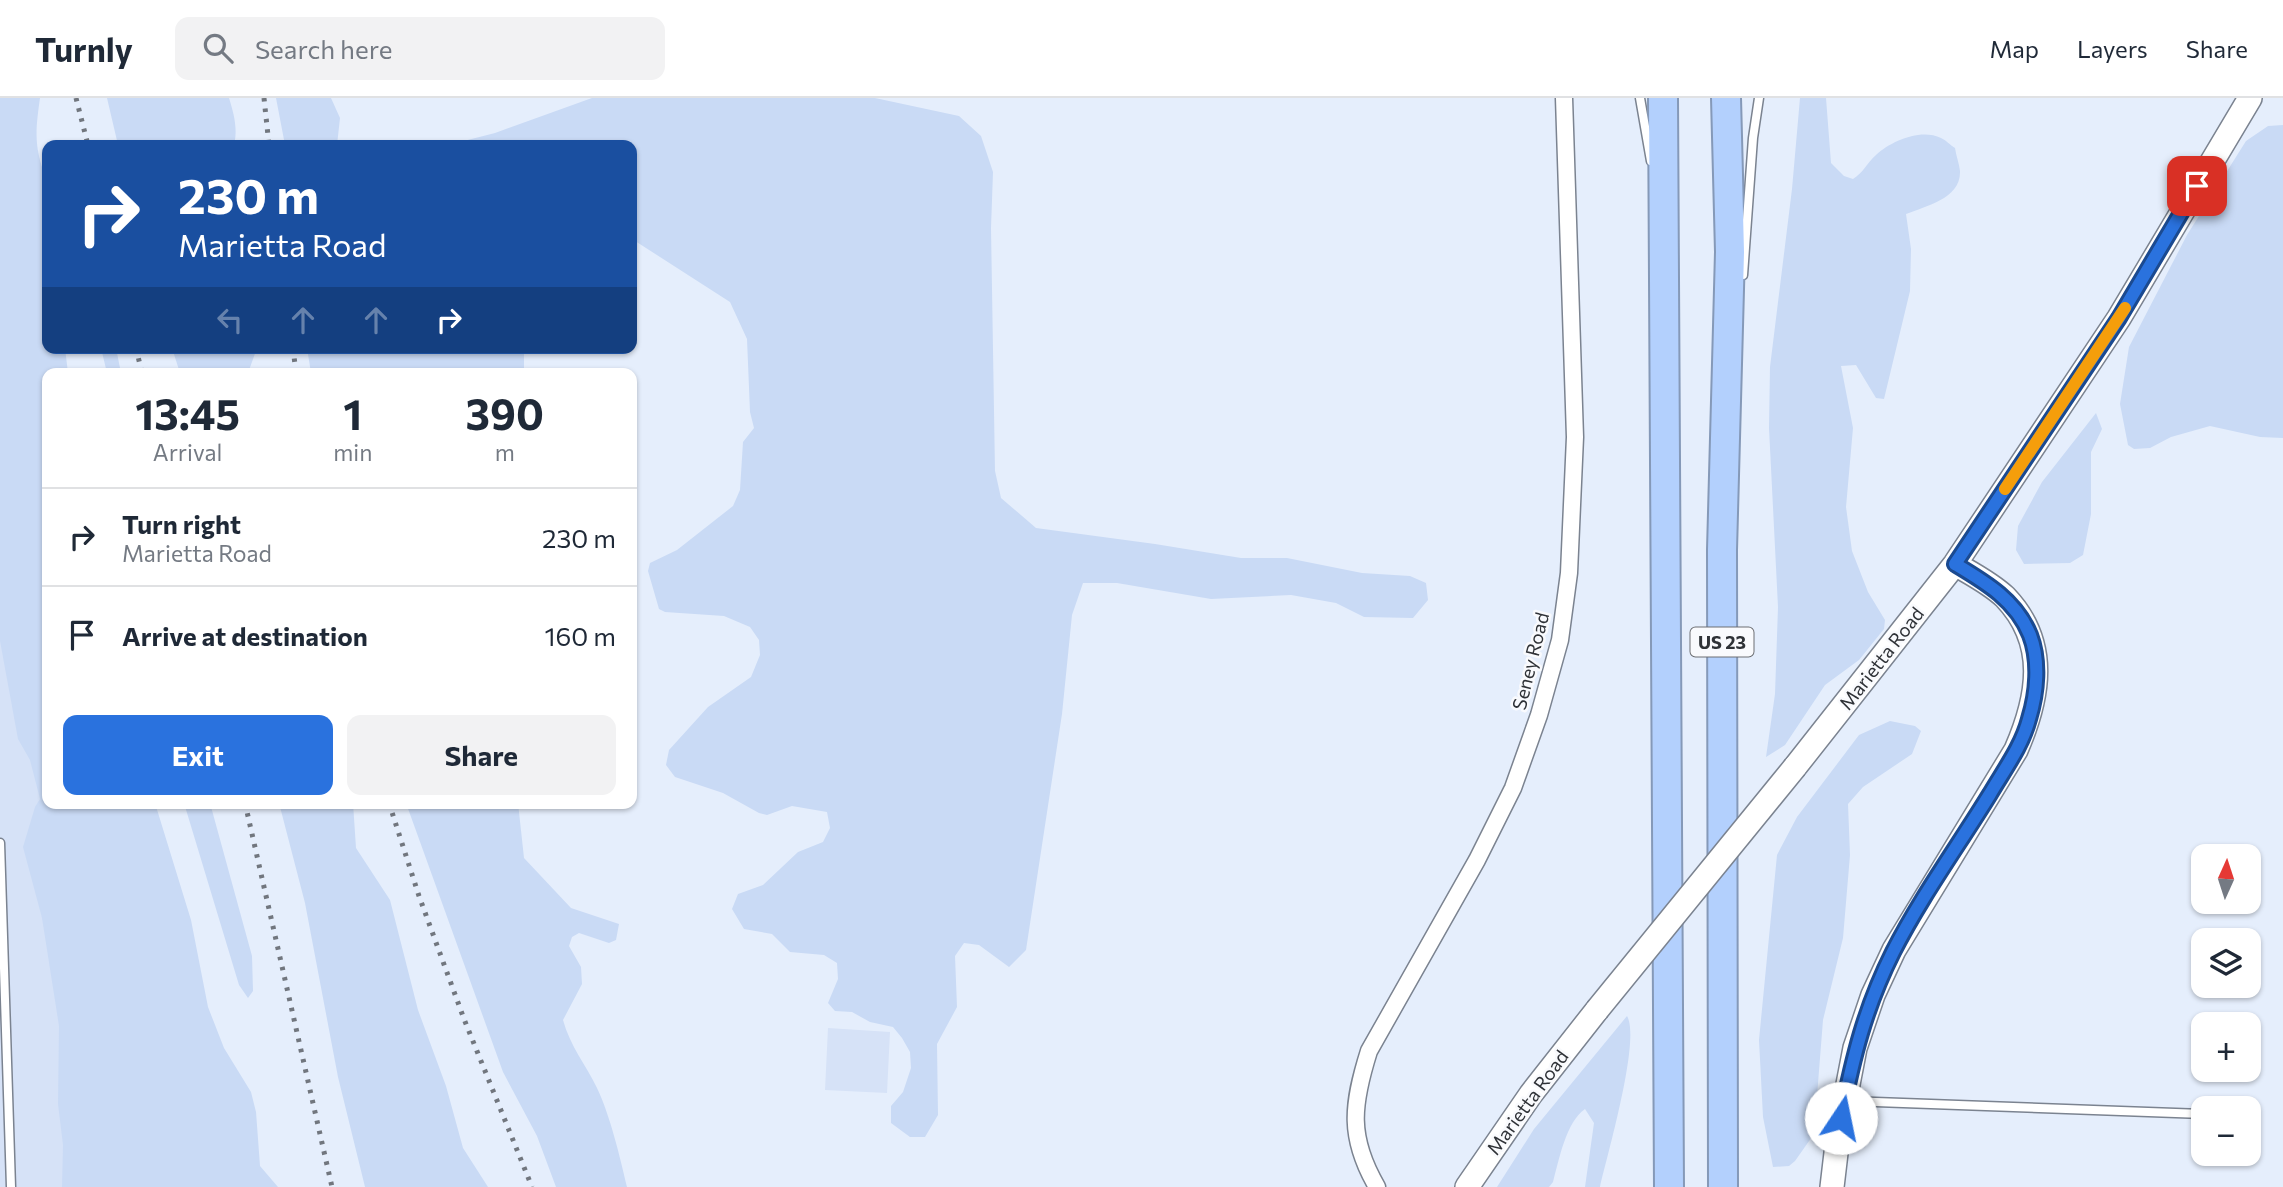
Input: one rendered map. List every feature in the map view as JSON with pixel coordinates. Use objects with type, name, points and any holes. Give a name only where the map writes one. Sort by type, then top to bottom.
[{"type":"highway","name":"US 23","points":[[1663,98],[1669,1187]]},
{"type":"highway","name":"US 23","points":[[1723,1187],[1722,550],[1730,253],[1726,98]]},
{"type":"street","name":"Seney Road","points":[[1377,1187],[1364,1164],[1357,1137],[1355,1111],[1359,1082],[1369,1051],[1477,860],[1514,788],[1539,715],[1560,640],[1569,573],[1575,437],[1564,98]]},
{"type":"street","name":"Marietta Road","points":[[1467,1187],[1531,1094],[1955,564],[2119,318],[2250,98]]},
{"type":"street","points":[[1832,1187],[1838,1136],[1855,1048],[1873,995],[1894,950],[2016,750],[2029,720],[2034,697],[2035,655],[2030,634],[2005,598],[1988,583],[1955,564]]},
{"type":"lane","points":[[1640,98],[1663,237]]},
{"type":"lane","points":[[1742,289],[1753,138],[1759,98]]},
{"type":"lane","points":[[1722,550],[1737,358]]},
{"type":"lane","points":[[0,843],[11,1187]]},
{"type":"lane","points":[[1845,1101],[2191,1114]]},
{"type":"shaded area","points":[[0,98],[40,98],[37,140],[42,165],[42,354],[66,354],[67,368],[42,368],[42,809],[157,809],[191,920],[208,1007],[224,1048],[251,1092],[256,1112],[260,1166],[278,1187],[62,1187],[63,1145],[58,1104],[59,1026],[42,918],[23,847],[40,799],[30,760],[18,739],[0,641]]},
{"type":"shaded area","points":[[107,98],[229,98],[234,116],[235,140],[117,140]]},
{"type":"shaded area","points":[[276,98],[331,98],[340,118],[338,140],[284,140]]},
{"type":"shaded area","points":[[592,98],[875,98],[959,116],[981,136],[993,172],[991,228],[995,471],[1001,498],[1036,528],[1241,558],[1287,558],[1362,573],[1410,576],[1426,583],[1428,600],[1413,618],[1364,617],[1336,603],[1291,595],[1211,599],[1117,583],[1083,583],[1072,615],[1062,714],[1026,950],[1009,967],[979,945],[964,943],[955,956],[957,1007],[937,1044],[938,1115],[925,1137],[910,1137],[891,1123],[891,1106],[903,1092],[911,1068],[910,1052],[893,1027],[870,1022],[852,1012],[835,1011],[828,1003],[838,979],[837,963],[824,955],[790,952],[772,934],[744,929],[732,909],[738,894],[763,885],[798,852],[823,842],[830,828],[827,812],[792,806],[767,815],[759,813],[723,793],[675,777],[666,765],[669,750],[708,707],[751,677],[760,655],[759,640],[750,627],[724,616],[665,612],[659,609],[648,571],[650,563],[677,550],[733,506],[740,490],[743,442],[754,428],[750,412],[747,339],[730,302],[637,242],[637,140],[468,140],[495,133]]},
{"type":"shaded area","points":[[1800,98],[1826,98],[1831,163],[1844,176],[1853,179],[1876,155],[1890,145],[1925,134],[1941,138],[1955,148],[1960,171],[1959,181],[1948,195],[1906,214],[1911,249],[1910,291],[1884,399],[1876,398],[1856,365],[1841,366],[1853,428],[1846,507],[1852,551],[1868,592],[1885,620],[1884,629],[1859,660],[1825,685],[1785,745],[1766,757],[1775,694],[1778,607],[1769,428],[1770,367],[1792,189]]},
{"type":"shaded area","points":[[2283,125],[2283,438],[2260,437],[2210,426],[2171,437],[2150,448],[2134,449],[2128,445],[2120,404],[2129,347],[2187,235],[2246,141],[2268,126]]},
{"type":"shaded area","points":[[0,151],[42,734],[42,809],[47,809],[76,1187],[0,1187]]},
{"type":"shaded area","points":[[102,354],[117,354],[120,368],[106,368]]},
{"type":"shaded area","points":[[174,354],[255,354],[250,368],[178,368]]},
{"type":"shaded area","points":[[308,354],[524,354],[524,368],[310,368]]},
{"type":"shaded area","points":[[2096,413],[2102,429],[2091,452],[2091,514],[2083,555],[2070,563],[2024,564],[2016,550],[2018,526],[2042,482]]},
{"type":"shaded area","points":[[1890,721],[1915,726],[1921,731],[1912,754],[1863,787],[1848,804],[1850,855],[1843,938],[1823,1020],[1814,1134],[1789,1166],[1773,1167],[1763,1117],[1759,1040],[1777,855],[1797,817],[1859,735]]},
{"type":"shaded area","points":[[186,809],[212,809],[252,956],[253,991],[248,998],[239,985]]},
{"type":"shaded area","points":[[281,809],[353,809],[356,848],[390,900],[418,1010],[446,1086],[463,1148],[488,1187],[365,1187],[338,1077],[305,903]]},
{"type":"shaded area","points":[[408,809],[519,809],[524,858],[571,908],[619,924],[616,940],[609,943],[579,933],[572,937],[569,946],[581,967],[582,984],[563,1020],[602,1099],[627,1187],[556,1187],[537,1136],[503,1072]]},
{"type":"shaded area","points":[[1627,1016],[1630,1048],[1600,1187],[1585,1187],[1594,1123],[1585,1109],[1568,1132],[1553,1182],[1549,1187],[1497,1187],[1534,1129]]},
{"type":"shaded area","points":[[828,1028],[890,1032],[887,1093],[825,1090]]},
{"type":"railway","points":[[76,98],[87,140]]},
{"type":"railway","points":[[264,98],[268,140]]},
{"type":"railway","points":[[137,354],[141,368]]},
{"type":"railway","points":[[294,354],[295,368]]},
{"type":"railway","points":[[246,809],[332,1187]]},
{"type":"railway","points":[[391,809],[464,1019],[532,1187]]},
{"type":"slow traffic","points":[[2005,489],[2125,308]]},
{"type":"route","points":[[1841,1118],[1855,1048],[1883,973],[1920,905],[2016,750],[2029,720],[2034,697],[2035,655],[2030,634],[2005,598],[1988,583],[1955,564],[2119,318],[2197,186]]}]
